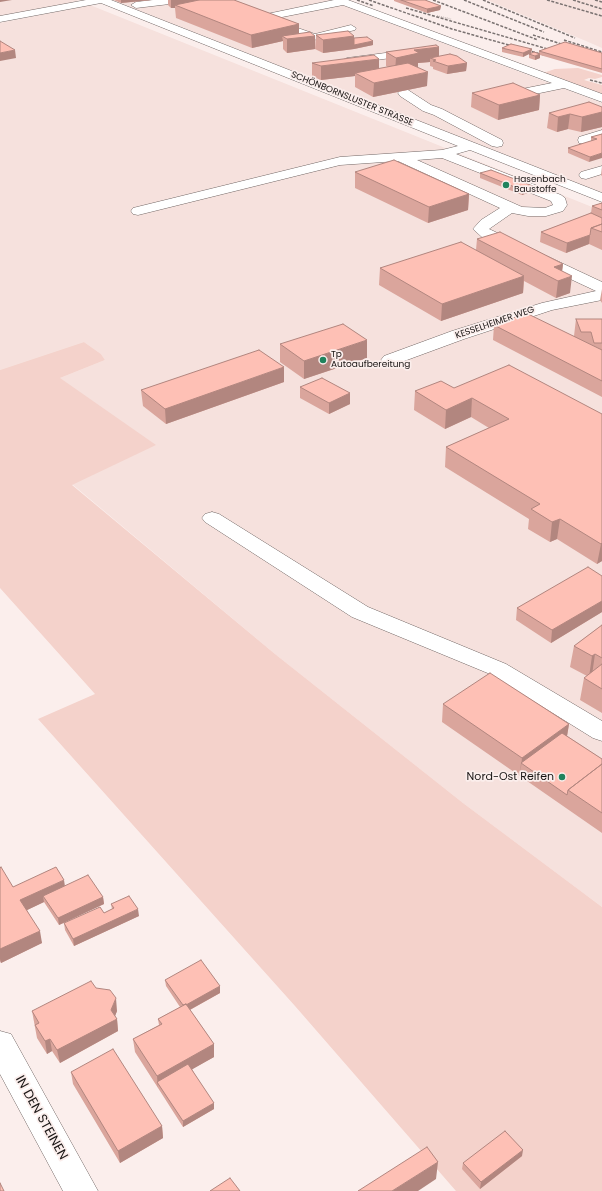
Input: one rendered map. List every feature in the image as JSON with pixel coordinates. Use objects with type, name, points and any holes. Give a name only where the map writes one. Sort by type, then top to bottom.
[{"type":"street","points":[[0,19],[102,0]]},
{"type":"street","name":"SCHÖNBORNSLUSTER STRASSE","points":[[102,0],[602,198]]},
{"type":"street","points":[[167,15],[136,5],[178,0]]},
{"type":"street","points":[[292,0],[325,15]]},
{"type":"street","points":[[338,22],[351,28],[314,37],[262,18],[342,1],[602,98]]},
{"type":"street","points":[[0,9],[14,6]]},
{"type":"street","points":[[253,12],[266,18]]},
{"type":"street","points":[[333,63],[426,51]]},
{"type":"street","points":[[531,72],[548,66]]},
{"type":"street","points":[[278,70],[302,67]]},
{"type":"street","points":[[492,99],[565,84]]},
{"type":"street","points":[[374,107],[400,100],[415,101],[492,141],[511,148]]},
{"type":"street","points":[[584,140],[602,134]]},
{"type":"street","points":[[138,211],[340,161],[443,154],[471,146]]},
{"type":"street","points":[[399,157],[524,212],[537,213],[553,211],[560,205],[560,201],[556,198],[443,154]]},
{"type":"street","points":[[572,170],[602,181]]},
{"type":"street","points":[[586,175],[602,170]]},
{"type":"street","points":[[513,208],[504,211],[486,222],[480,229],[488,235],[602,288]]},
{"type":"street","name":"KESSELHEIMER WEG","points":[[390,360],[515,316],[548,306],[602,295]]},
{"type":"street","points":[[212,518],[360,612],[498,669],[602,732]]},
{"type":"street","name":"IN DEN STEINEN","points":[[0,1044],[81,1191]]},
{"type":"shaded area","points":[[0,0],[79,0],[69,4],[0,17]]},
{"type":"shaded area","points":[[112,0],[329,0],[602,103],[602,193]]},
{"type":"shaded area","points":[[487,0],[602,0],[602,48],[586,41]]},
{"type":"shaded area","points":[[90,5],[602,211],[602,907],[463,803],[275,654],[72,484],[60,378],[105,360],[101,354],[84,342],[0,370],[0,23]]},
{"type":"shaded area","points":[[578,68],[602,75],[602,77],[595,79],[589,78],[584,80],[602,85],[602,94],[543,73],[555,69]]},
{"type":"shaded area","points":[[84,342],[101,354],[105,360],[60,378],[156,445],[72,485],[275,654],[463,803],[602,907],[602,1191],[456,1191],[295,1006],[38,719],[95,694],[0,588],[0,370]]},
{"type":"building","points":[[199,0],[234,0],[299,24],[251,35],[175,5]]},
{"type":"building","points":[[401,0],[425,0],[441,6],[427,9]]},
{"type":"building","points":[[348,31],[354,36],[323,40],[316,35]]},
{"type":"building","points":[[310,32],[315,36],[287,39],[282,36]]},
{"type":"building","points":[[367,37],[373,41],[354,45],[354,38]]},
{"type":"building","points":[[0,41],[15,50],[0,53]]},
{"type":"building","points":[[565,42],[602,53],[602,69],[539,51]]},
{"type":"building","points":[[511,44],[532,49],[523,53],[502,48]]},
{"type":"building","points":[[436,45],[439,47],[414,50],[419,53],[396,58],[386,52]]},
{"type":"building","points":[[534,52],[540,54],[535,56],[529,54]]},
{"type":"building","points":[[450,54],[457,56],[467,63],[448,66],[433,61],[436,60],[430,58]]},
{"type":"building","points":[[374,55],[379,59],[321,66],[312,63]]},
{"type":"building","points":[[408,63],[428,72],[374,83],[355,73]]},
{"type":"building","points":[[513,83],[540,95],[499,105],[472,93]]},
{"type":"building","points":[[589,102],[602,107],[602,112],[582,117],[570,114],[558,117],[549,113]]},
{"type":"building","points":[[602,134],[602,153],[590,157],[568,148],[597,139],[591,137]]},
{"type":"building","points":[[394,160],[469,194],[429,207],[355,172]]},
{"type":"building","points":[[491,170],[533,186],[522,190],[480,173]]},
{"type":"building","points":[[602,203],[602,210],[592,206]]},
{"type":"building","points":[[591,213],[602,218],[602,224],[591,228],[590,235],[567,243],[541,232]]},
{"type":"building","points":[[602,224],[602,232],[591,228]]},
{"type":"building","points":[[500,232],[563,264],[554,267],[572,276],[558,281],[477,239]]},
{"type":"building","points":[[461,242],[524,276],[442,304],[380,268]]},
{"type":"building","points":[[526,313],[602,350],[602,381],[494,325]]},
{"type":"building","points":[[576,319],[602,319],[602,343],[594,343],[591,332],[581,332]]},
{"type":"building","points":[[343,324],[367,340],[304,361],[280,344]]},
{"type":"building","points":[[259,350],[284,367],[165,409],[141,390]]},
{"type":"building","points":[[509,365],[602,414],[601,544],[560,519],[552,522],[531,509],[540,504],[446,447],[509,419],[472,398],[446,410],[415,391],[441,381],[454,388]]},
{"type":"building","points":[[322,378],[350,393],[329,403],[300,387]]},
{"type":"building","points":[[588,567],[602,576],[602,601],[552,630],[517,608]]},
{"type":"building","points":[[602,625],[602,658],[595,654],[592,656],[574,646]]},
{"type":"building","points":[[602,664],[602,689],[584,678]]},
{"type":"building","points":[[490,673],[569,724],[522,758],[443,704]]},
{"type":"building","points":[[562,733],[602,759],[602,764],[568,790],[567,795],[521,763]]},
{"type":"building","points":[[602,764],[602,813],[568,790]]},
{"type":"building","points":[[1,867],[13,887],[56,867],[64,880],[20,900],[40,931],[0,949],[0,868]]},
{"type":"building","points":[[88,875],[103,897],[58,918],[43,896]]},
{"type":"building","points":[[129,896],[138,909],[73,939],[64,923],[100,907],[104,913],[114,908],[111,904]]},
{"type":"building","points":[[201,960],[220,986],[186,1005],[183,1005],[165,980]]},
{"type":"building","points":[[91,981],[96,988],[110,990],[116,998],[111,1010],[117,1019],[57,1050],[50,1039],[45,1041],[35,1025],[39,1023],[32,1011]]},
{"type":"building","points":[[186,1004],[214,1044],[157,1076],[133,1039],[162,1024],[158,1019]]},
{"type":"building","points":[[113,1049],[162,1126],[118,1151],[71,1072]]},
{"type":"building","points":[[188,1064],[214,1103],[183,1121],[157,1082]]},
{"type":"building","points":[[505,1131],[523,1150],[481,1182],[463,1163]]},
{"type":"building","points":[[427,1147],[438,1162],[392,1191],[358,1191]]},
{"type":"building","points":[[230,1178],[240,1191],[210,1191]]},
{"type":"building","points":[[0,1183],[4,1191],[0,1191]]},
{"type":"railway","points":[[357,0],[374,6]]},
{"type":"railway","points":[[369,0],[452,29],[544,55]]},
{"type":"railway","points":[[433,0],[538,40]]},
{"type":"railway","points":[[464,0],[544,32]]},
{"type":"railway","points":[[483,0],[575,38]]},
{"type":"railway","points":[[547,0],[602,16]]},
{"type":"railway","points":[[573,0],[602,9]]},
{"type":"railway","points":[[595,0],[602,2]]},
{"type":"railway","points":[[406,8],[558,52]]},
{"type":"railway","points":[[533,35],[571,47]]},
{"type":"railway","points":[[564,40],[602,52]]},
{"type":"railway","points":[[590,80],[602,83]]},
{"type":"place","name":"Hasenbach Baustoffe","points":[[506,185]]},
{"type":"place","name":"Tp Autoaufbereitung","points":[[323,360]]},
{"type":"place","name":"Nord-Ost Reifen","points":[[562,777]]}]
